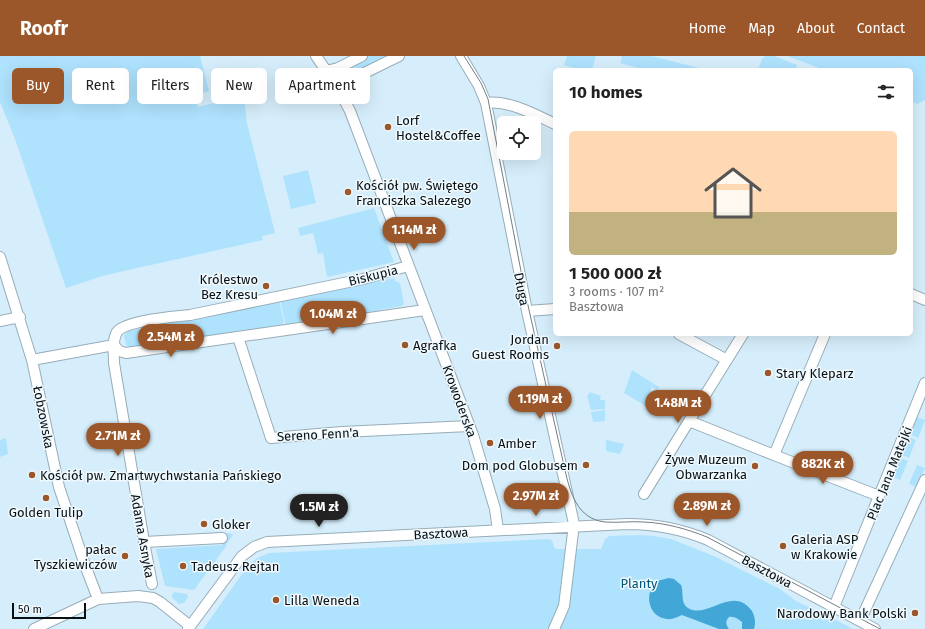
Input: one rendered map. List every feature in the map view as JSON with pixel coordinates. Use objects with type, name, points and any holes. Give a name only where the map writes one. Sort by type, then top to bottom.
[{"type":"street","name":"Krowoderska","points":[[316,56],[324,68]]},
{"type":"street","points":[[338,68],[362,56]]},
{"type":"street","points":[[370,70],[399,56]]},
{"type":"street","name":"Długa","points":[[461,56],[479,86],[486,103],[527,311],[575,526]]},
{"type":"street","points":[[486,103],[498,102],[530,113],[553,123]]},
{"type":"street","name":"Krowoderska","points":[[346,104],[469,426],[495,510],[498,530]]},
{"type":"street","name":"Łobzowska","points":[[0,257],[20,317],[32,360],[59,487],[98,600]]},
{"type":"street","name":"Biskupia","points":[[114,345],[115,336],[121,328],[138,323],[173,316],[190,315],[299,292],[363,278],[408,266]]},
{"type":"street","points":[[913,295],[925,300]]},
{"type":"street","points":[[527,311],[553,309]]},
{"type":"street","points":[[32,360],[114,345],[119,351],[126,353],[425,310]]},
{"type":"street","points":[[0,321],[20,317]]},
{"type":"street","points":[[682,336],[727,360]]},
{"type":"street","points":[[644,494],[742,336]]},
{"type":"street","points":[[774,455],[824,336]]},
{"type":"street","name":"Sereno Fenn'a","points":[[238,337],[272,438],[342,432],[469,426]]},
{"type":"street","name":"Adama Asnyka","points":[[114,345],[114,363],[152,584]]},
{"type":"street","name":"Plac Jana Matejki","points":[[834,607],[925,383]]},
{"type":"street","points":[[689,421],[880,496]]},
{"type":"street","points":[[860,621],[925,480]]},
{"type":"street","name":"Basztowa","points":[[189,627],[239,559],[250,549],[262,543],[575,526],[642,524],[687,532],[719,545],[875,629]]},
{"type":"street","points":[[554,629],[564,606],[575,526]]},
{"type":"street","points":[[144,542],[222,538]]},
{"type":"street","points":[[34,629],[98,600],[138,596],[153,598],[160,602],[189,627]]},
{"type":"green space","points":[[0,56],[200,56],[209,91],[203,93],[203,68],[137,68],[137,104],[197,104],[198,107],[211,104],[245,104],[247,123],[275,233],[262,236],[263,240],[106,275],[66,288],[15,139],[0,102]]},
{"type":"green space","points":[[368,56],[390,56],[365,68],[347,67]]},
{"type":"green space","points":[[567,56],[596,56],[593,68],[574,68],[564,65]]},
{"type":"green space","points":[[621,56],[651,56],[699,68],[638,68],[620,63]]},
{"type":"green space","points":[[765,56],[774,56],[797,65],[796,68],[759,68],[762,59]]},
{"type":"green space","points":[[787,56],[925,56],[925,100],[917,104],[913,103],[913,68],[820,68]]},
{"type":"green space","points":[[308,170],[316,203],[291,209],[283,176]]},
{"type":"green space","points":[[374,208],[394,262],[327,277],[323,253],[318,254],[313,233],[300,236],[298,228]]},
{"type":"green space","points":[[394,278],[395,281],[400,283],[404,304],[402,306],[378,310],[375,313],[286,326],[280,299],[368,281],[372,282]]},
{"type":"green space","points":[[279,299],[284,322],[281,326],[131,348],[126,345],[124,335],[129,331]]},
{"type":"green space","points":[[632,370],[659,387],[658,390],[652,387],[650,390],[661,396],[652,410],[624,393]]},
{"type":"green space","points":[[590,392],[601,396],[600,400],[605,400],[605,409],[591,410],[587,396]]},
{"type":"green space","points":[[605,410],[605,421],[593,422],[591,412]]},
{"type":"green space","points":[[917,417],[925,420],[918,438],[910,434]]},
{"type":"green space","points":[[909,437],[916,440],[909,458],[902,455]]},
{"type":"green space","points":[[6,438],[8,454],[0,457],[0,440]]},
{"type":"green space","points":[[606,440],[624,444],[620,454],[606,451]]},
{"type":"green space","points":[[901,458],[908,461],[900,480],[893,477]]},
{"type":"green space","points":[[917,465],[925,468],[916,487],[909,484]]},
{"type":"green space","points":[[230,533],[233,535],[227,545],[194,590],[165,586],[156,549],[222,545],[222,534]]},
{"type":"green space","name":"Planty","points":[[639,535],[671,539],[714,556],[780,589],[796,601],[853,629],[203,629],[247,567],[257,558],[269,553],[548,539],[552,540],[555,549],[601,549],[605,539],[609,536]]},
{"type":"green space","points":[[174,592],[187,594],[188,597],[184,603],[179,604],[172,598]]},
{"type":"water","points":[[669,578],[674,579],[681,585],[683,600],[688,608],[703,610],[728,601],[737,601],[745,604],[753,613],[755,622],[754,629],[742,629],[742,622],[733,617],[729,617],[726,622],[729,629],[719,629],[682,615],[667,619],[655,614],[650,603],[650,591],[657,581]]},
{"type":"tram line","points":[[464,56],[481,83],[488,99],[525,292],[565,470],[572,495],[581,510],[595,520],[605,522],[639,522],[668,525],[707,537],[880,629]]},
{"type":"place","name":"Lorf Hostel&Coffee","points":[[388,127]]},
{"type":"place","name":"Kościół pw. Świętego Franciszka Salezego","points":[[348,192]]},
{"type":"place","name":"Królestwo Bez Kresu","points":[[266,286]]},
{"type":"place","name":"Agrafka","points":[[405,345]]},
{"type":"place","name":"Jordan Guest Rooms","points":[[557,346]]},
{"type":"place","name":"Stary Kleparz","points":[[768,373]]},
{"type":"place","name":"Amber","points":[[490,443]]},
{"type":"place","name":"Dom pod Globusem","points":[[586,465]]},
{"type":"place","name":"Żywe Muzeum Obwarzanka","points":[[755,466]]},
{"type":"place","name":"Kościół pw. Zmartwychwstania Pańskiego","points":[[32,475]]},
{"type":"place","name":"Golden Tulip","points":[[46,498]]},
{"type":"place","name":"Gloker","points":[[204,524]]},
{"type":"place","name":"Galeria ASP w Krakowie","points":[[783,546]]},
{"type":"place","name":"pałac Tyszkiewiczów","points":[[125,556]]},
{"type":"place","name":"Tadeusz Rejtan","points":[[183,566]]},
{"type":"place","name":"Lilla Weneda","points":[[276,600]]},
{"type":"place","name":"Narodowy Bank Polski","points":[[915,613]]}]
